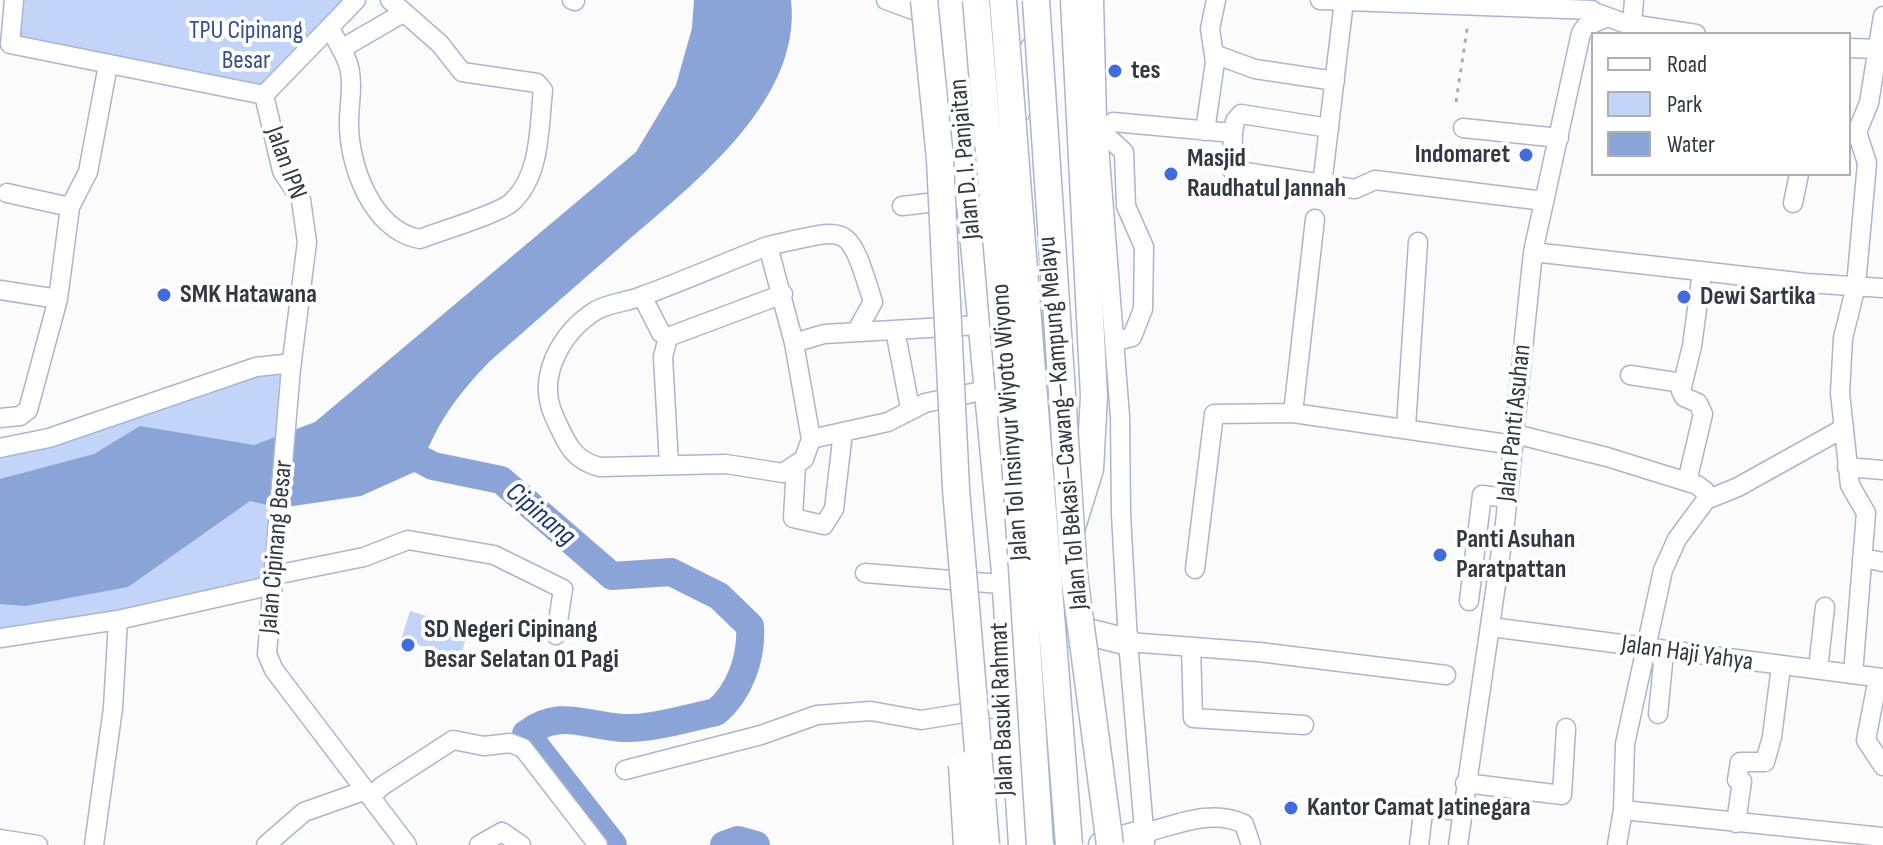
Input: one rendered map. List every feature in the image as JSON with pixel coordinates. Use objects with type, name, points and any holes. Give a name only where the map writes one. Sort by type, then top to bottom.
[{"type":"highway","points":[[924,0],[940,159],[956,489],[960,735],[967,845]]},
{"type":"highway","name":"Jalan Tol Insinyur Wiyoto Wiyono","points":[[976,0],[1015,460],[1040,845]]},
{"type":"highway","name":"Jalan Tol Insinyur Wiyoto Wiyono","points":[[1003,0],[1069,845]]},
{"type":"highway","points":[[1015,0],[1020,113],[1061,565],[1072,746],[1082,845]]},
{"type":"highway","name":"Jalan Tol Bekasi–Cawang–Kampung Melayu","points":[[1034,0],[1074,575],[1110,845]]},
{"type":"highway","points":[[1061,565],[1090,469],[1094,396],[1074,0]]},
{"type":"highway","name":"Jalan D. I. Panjaitan","points":[[952,13],[971,198],[1002,579],[1022,761],[1022,845]]},
{"type":"highway","points":[[956,489],[986,845]]},
{"type":"highway","points":[[1064,626],[1128,642]]},
{"type":"highway","points":[[1022,761],[1042,776],[1056,773],[1071,757],[1072,746]]},
{"type":"highway","points":[[1102,845],[1144,839]]},
{"type":"street","points":[[14,0],[5,43],[264,95]]},
{"type":"street","name":"Jalan IPN","points":[[291,366],[307,242],[301,200],[282,171],[264,95],[356,0]]},
{"type":"street","points":[[886,0],[952,13]]},
{"type":"street","points":[[965,0],[1010,491],[1022,761],[1032,845]]},
{"type":"street","points":[[991,0],[1061,845]]},
{"type":"street","points":[[1020,113],[1025,97],[1034,0]]},
{"type":"street","points":[[1094,0],[1106,125],[1128,642],[1144,839],[1201,818],[1225,817],[1244,824],[1251,845]]},
{"type":"street","points":[[1205,131],[1214,54],[1210,29],[1216,0]]},
{"type":"street","points":[[1320,0],[1471,8],[1592,9],[1657,32]]},
{"type":"street","points":[[1632,25],[1634,0]]},
{"type":"street","points":[[1322,185],[1344,1]]},
{"type":"street","points":[[330,28],[350,69],[349,123],[354,166],[374,207],[399,231],[420,239],[510,204],[527,184],[534,161],[543,90],[537,83],[462,72],[440,44],[397,6],[341,49]]},
{"type":"street","name":"Jalan Panti Asuhan","points":[[1458,845],[1508,498],[1533,252],[1581,33],[1592,9]]},
{"type":"street","points":[[1853,674],[1866,513],[1850,485],[1841,365],[1846,324],[1856,286],[1867,163],[1853,133],[1869,103],[1881,49],[1883,16]]},
{"type":"street","points":[[1851,48],[1881,49]]},
{"type":"street","points":[[1214,54],[1255,69],[1335,81]]},
{"type":"street","points":[[0,418],[20,416],[28,410],[58,299],[70,207],[88,172],[108,65]]},
{"type":"street","points":[[1329,128],[1241,114],[1235,121],[1233,133],[1232,170],[1355,189],[1375,180],[1544,201]]},
{"type":"street","points":[[1106,125],[1233,133]]},
{"type":"street","points":[[1106,125],[1124,152],[1126,206],[1144,247],[1141,320],[1132,337],[1116,341]]},
{"type":"street","points":[[1463,128],[1559,138]]},
{"type":"street","points":[[1793,203],[1799,176]]},
{"type":"street","points":[[7,193],[70,207]]},
{"type":"street","points":[[902,206],[971,198]]},
{"type":"street","points":[[1293,413],[1315,219]]},
{"type":"street","points":[[768,246],[794,343],[811,439],[804,459],[783,473],[726,464],[600,467],[582,463],[567,443],[549,405],[548,372],[568,336],[596,310],[642,296],[768,246],[828,233],[848,239],[856,248],[873,302],[856,332]]},
{"type":"street","points":[[1406,427],[1418,242]]},
{"type":"street","points":[[1533,252],[1702,272],[1883,288]]},
{"type":"street","points":[[1687,482],[1703,414],[1698,403],[1682,395],[1682,383],[1692,346],[1702,272]]},
{"type":"street","points":[[0,290],[58,299]]},
{"type":"street","points":[[668,337],[783,294]]},
{"type":"street","points":[[642,296],[661,333],[668,337]]},
{"type":"street","points":[[794,343],[824,334],[980,325]]},
{"type":"street","points":[[895,330],[910,408]]},
{"type":"street","points":[[668,337],[663,357],[669,465]]},
{"type":"street","points":[[0,448],[49,438],[256,367],[291,366]]},
{"type":"street","name":"Jalan Cipinang Besar","points":[[291,366],[267,654],[274,670],[407,845]]},
{"type":"street","points":[[1630,375],[1682,383]]},
{"type":"street","points":[[811,439],[888,422],[910,408],[986,390]]},
{"type":"street","points":[[1195,569],[1211,418],[1219,412],[1293,413],[1515,439],[1607,457],[1687,482],[1703,489],[1706,500]]},
{"type":"street","points":[[1617,845],[1623,810],[1625,744],[1652,649],[1663,570],[1677,539],[1706,500],[1738,487],[1844,428]]},
{"type":"street","points":[[796,465],[793,518],[824,525],[834,509],[843,432]]},
{"type":"street","points":[[1847,467],[1883,470]]},
{"type":"street","points":[[1469,601],[1482,495],[1508,498]]},
{"type":"street","points":[[0,638],[118,620],[364,557],[408,540],[468,548],[494,555],[563,589],[556,635]]},
{"type":"street","points":[[1862,558],[1883,562]]},
{"type":"street","points":[[865,573],[1002,579]]},
{"type":"street","name":"Jalan Basuki Rahmat","points":[[1002,579],[998,659],[1009,845]]},
{"type":"street","points":[[1818,669],[1825,607]]},
{"type":"street","points":[[94,845],[113,708],[118,620]]},
{"type":"street","name":"Jalan Haji Yahya","points":[[1491,627],[1881,678]]},
{"type":"street","points":[[1128,642],[1446,675]]},
{"type":"street","points":[[1191,647],[1193,718],[1304,725]]},
{"type":"street","points":[[1652,649],[1663,663],[1658,714]]},
{"type":"street","points":[[1736,823],[1742,781],[1737,780],[1740,762],[1765,762],[1772,737],[1781,666]]},
{"type":"street","points":[[1881,678],[1866,740],[1883,766]]},
{"type":"street","points":[[625,770],[761,735],[817,715],[871,711],[921,720],[1001,707]]},
{"type":"street","points":[[1465,783],[1562,795],[1566,728]]},
{"type":"street","points":[[266,845],[304,812],[369,793],[453,740],[484,746],[510,743],[523,748],[598,845]]},
{"type":"street","points":[[1419,845],[1423,813],[1428,808],[1462,811]]},
{"type":"street","points":[[1623,810],[1768,826],[1841,840],[1878,840]]},
{"type":"street","points":[[1765,845],[1768,826]]},
{"type":"street","points":[[479,845],[502,832],[521,845]]},
{"type":"street","points":[[0,839],[38,845]]},
{"type":"path","points":[[1456,102],[1471,8]]},
{"type":"green space","name":"TPU Cipinang Besar","points":[[14,0],[356,0],[264,95],[10,44]]},
{"type":"green space","points":[[292,363],[273,585],[0,638],[0,448]]},
{"type":"green space","points":[[410,611],[469,629],[460,657],[401,640]]},
{"type":"water","points":[[694,0],[791,0],[790,38],[779,74],[759,109],[706,172],[489,362],[448,412],[419,470],[361,496],[280,508],[250,501],[128,587],[26,606],[0,604],[0,479],[94,454],[140,426],[254,445],[315,422],[636,152],[676,85],[692,28]]},
{"type":"waterway","name":"Cipinang","points":[[389,443],[433,466],[501,480],[612,576],[671,572],[719,596],[750,626],[749,650],[743,673],[732,694],[716,712],[634,728],[561,720],[538,726],[526,734],[613,845]]},
{"type":"waterway","name":"Cipinang","points":[[724,845],[738,840],[756,845]]},
{"type":"place","name":"tes","points":[[1115,71]]},
{"type":"place","name":"Indomaret","points":[[1526,155]]},
{"type":"place","name":"Masjid Raudhatul Jannah","points":[[1171,174]]},
{"type":"place","name":"SMK Hatawana","points":[[164,295]]},
{"type":"place","name":"Dewi Sartika","points":[[1684,297]]},
{"type":"place","name":"Panti Asuhan Paratpattan","points":[[1440,555]]},
{"type":"place","name":"SD Negeri Cipinang Besar Selatan 01 Pagi","points":[[408,645]]},
{"type":"place","name":"Kantor Camat Jatinegara","points":[[1291,808]]}]
